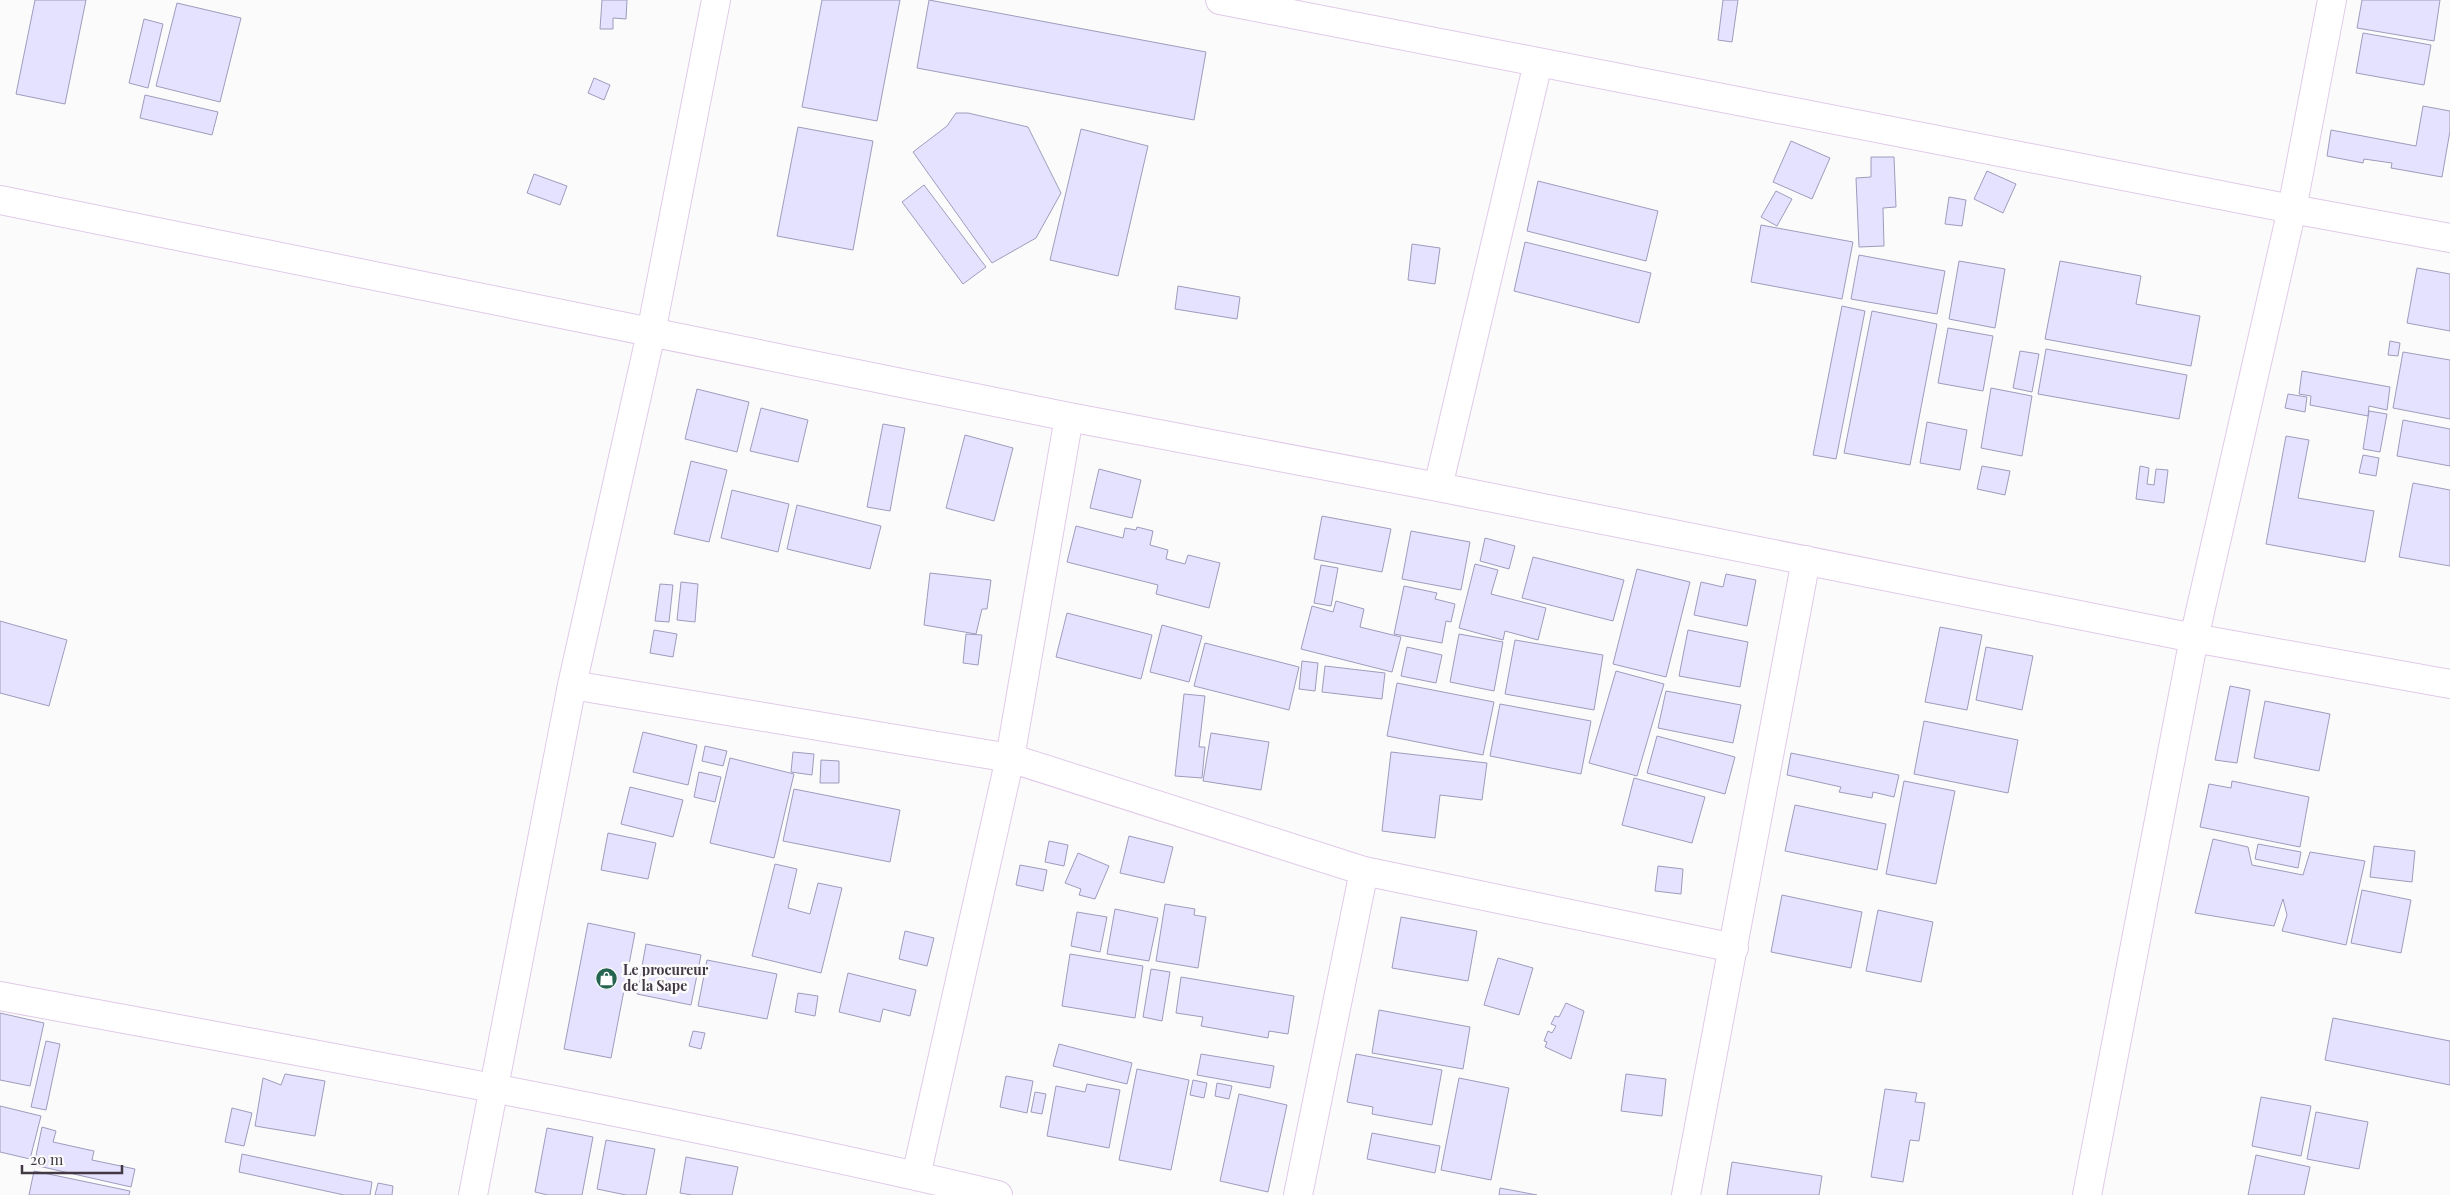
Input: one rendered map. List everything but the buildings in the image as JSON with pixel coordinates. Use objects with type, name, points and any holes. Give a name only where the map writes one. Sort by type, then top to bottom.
[{"type":"street","points":[[474,1195],[572,685],[651,333],[716,0]]},
{"type":"street","points":[[1220,0],[2292,209],[2450,238]]},
{"type":"street","points":[[2088,1195],[2194,638],[2292,209],[2332,0]]},
{"type":"street","points":[[1438,487],[1538,63]]},
{"type":"street","points":[[0,200],[1069,417],[1438,487],[2194,638],[2450,684]]},
{"type":"street","points":[[916,1176],[1010,758],[1069,417]]},
{"type":"street","points":[[1686,1195],[1806,560]]},
{"type":"street","points":[[572,685],[1010,758],[1364,872],[1734,948]]},
{"type":"street","points":[[1298,1195],[1364,872]]},
{"type":"street","points":[[0,996],[494,1089],[916,1176],[998,1195]]},
{"type":"place","name":"Le procureur de la Sape","points":[[607,978]]}]
